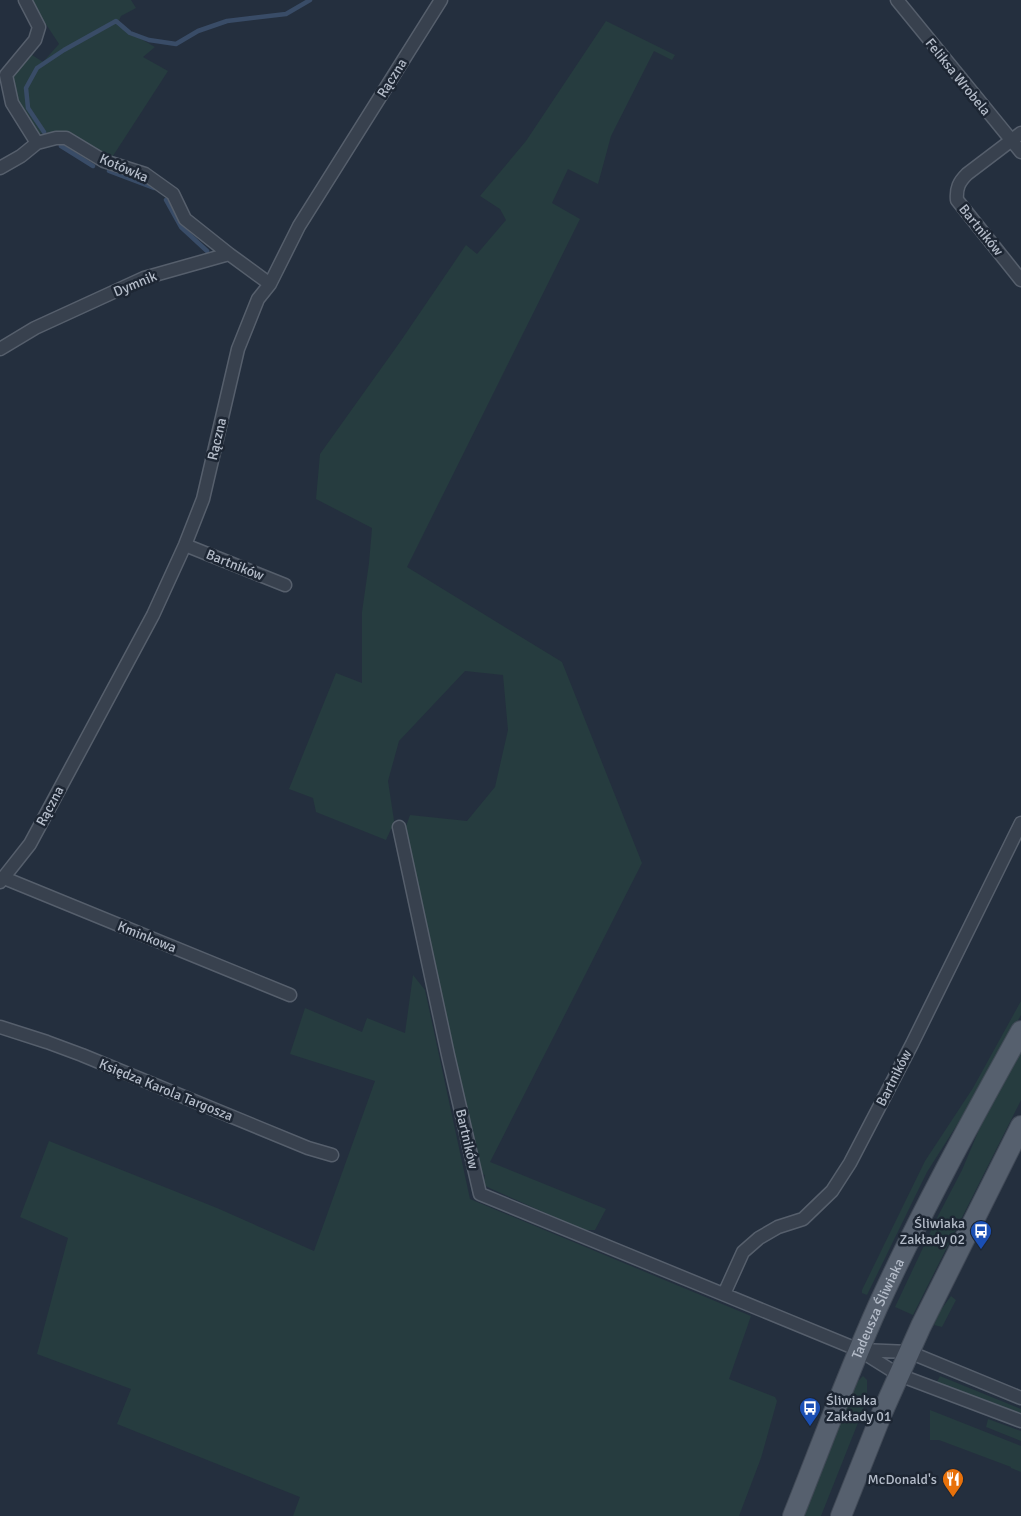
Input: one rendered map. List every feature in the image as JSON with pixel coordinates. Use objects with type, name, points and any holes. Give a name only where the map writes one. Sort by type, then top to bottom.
[{"type":"main road","name":"Tadeusza Śliwiaka","points":[[793,1516],[859,1350],[915,1229],[1021,1031]]},
{"type":"main road","points":[[841,1516],[909,1352],[1021,1126]]},
{"type":"street","points":[[0,168],[21,156],[37,143],[12,103],[6,75],[35,40],[39,27],[25,0]]},
{"type":"street","name":"Rączna","points":[[2,880],[30,844],[153,616],[185,544],[203,499],[238,349],[258,299],[270,284],[299,226],[441,0]]},
{"type":"street","name":"Feliksa Wrobela","points":[[897,0],[1016,137],[1021,152]]},
{"type":"street","name":"Bartników","points":[[1016,137],[960,180],[956,190],[957,200],[1021,280]]},
{"type":"street","name":"Kotówka","points":[[37,143],[56,138],[66,138],[104,161],[145,174],[173,194],[184,219],[229,254]]},
{"type":"street","points":[[229,254],[270,284]]},
{"type":"street","name":"Dymnik","points":[[0,349],[35,328],[144,278],[229,254]]},
{"type":"street","name":"Bartników","points":[[185,544],[285,585]]},
{"type":"street","name":"Bartników","points":[[724,1294],[743,1252],[758,1238],[803,1219],[832,1191],[850,1163],[912,1044],[1021,824]]},
{"type":"street","name":"Bartników","points":[[399,827],[480,1194],[859,1350]]},
{"type":"street","name":"Kminkowa","points":[[2,880],[290,996]]},
{"type":"street","name":"Księdza Karola Targosza","points":[[0,1027],[73,1052],[308,1148],[332,1155]]},
{"type":"street","points":[[859,1350],[909,1352],[1021,1398]]},
{"type":"street","points":[[859,1350],[899,1375],[1021,1421]]},
{"type":"green space","points":[[30,0],[131,0],[136,8],[121,16],[117,25],[155,47],[143,57],[168,71],[111,159],[61,133],[38,134],[21,109],[11,80],[29,53],[43,62],[59,44]]},
{"type":"green space","points":[[606,21],[675,55],[672,60],[654,51],[611,136],[598,184],[568,169],[552,203],[580,219],[407,567],[562,662],[642,863],[490,1162],[606,1209],[595,1230],[583,1230],[483,1185],[485,1175],[479,1173],[404,832],[410,815],[467,821],[495,787],[508,730],[503,675],[465,671],[399,741],[388,781],[395,827],[391,829],[386,840],[316,812],[313,798],[289,789],[336,673],[362,683],[362,612],[372,528],[316,499],[320,454],[466,245],[477,254],[506,220],[500,209],[480,196],[526,141]]},
{"type":"green space","points":[[413,975],[425,990],[470,1199],[751,1316],[729,1379],[775,1397],[777,1401],[761,1458],[739,1516],[293,1516],[300,1497],[117,1424],[131,1389],[37,1354],[68,1238],[20,1217],[49,1141],[217,1208],[314,1251],[375,1081],[290,1054],[305,1008],[362,1032],[367,1018],[405,1033]]},
{"type":"green space","points":[[1021,1001],[1021,1015],[981,1087],[927,1172],[867,1295],[862,1293],[925,1161],[973,1088]]},
{"type":"green space","points":[[1021,1047],[1021,1100],[913,1315],[895,1307],[962,1170],[992,1099]]},
{"type":"green space","points":[[951,1296],[956,1300],[942,1327],[934,1325],[940,1311]]},
{"type":"green space","points":[[863,1376],[867,1380],[867,1400],[821,1516],[801,1516],[855,1384]]},
{"type":"green space","points":[[940,1376],[1021,1409],[1021,1413],[937,1382]]},
{"type":"green space","points":[[930,1410],[1021,1446],[1021,1472],[939,1440],[930,1440]]},
{"type":"green space","points":[[988,1419],[1021,1431],[1021,1441],[986,1427]]},
{"type":"waterway","points":[[44,132],[28,108],[26,88],[37,68],[64,50],[116,21],[130,33],[149,40],[176,44],[198,31],[227,21],[286,14],[310,0]]},
{"type":"waterway","points":[[61,146],[93,166]]},
{"type":"waterway","points":[[109,171],[154,188]]},
{"type":"waterway","points":[[166,200],[181,227],[207,251]]},
{"type":"place","name":"Śliwiaka Zakłady 02","points":[[981,1250]]},
{"type":"place","name":"Śliwiaka Zakłady 01","points":[[810,1427]]},
{"type":"place","name":"McDonald's","points":[[953,1498]]}]
